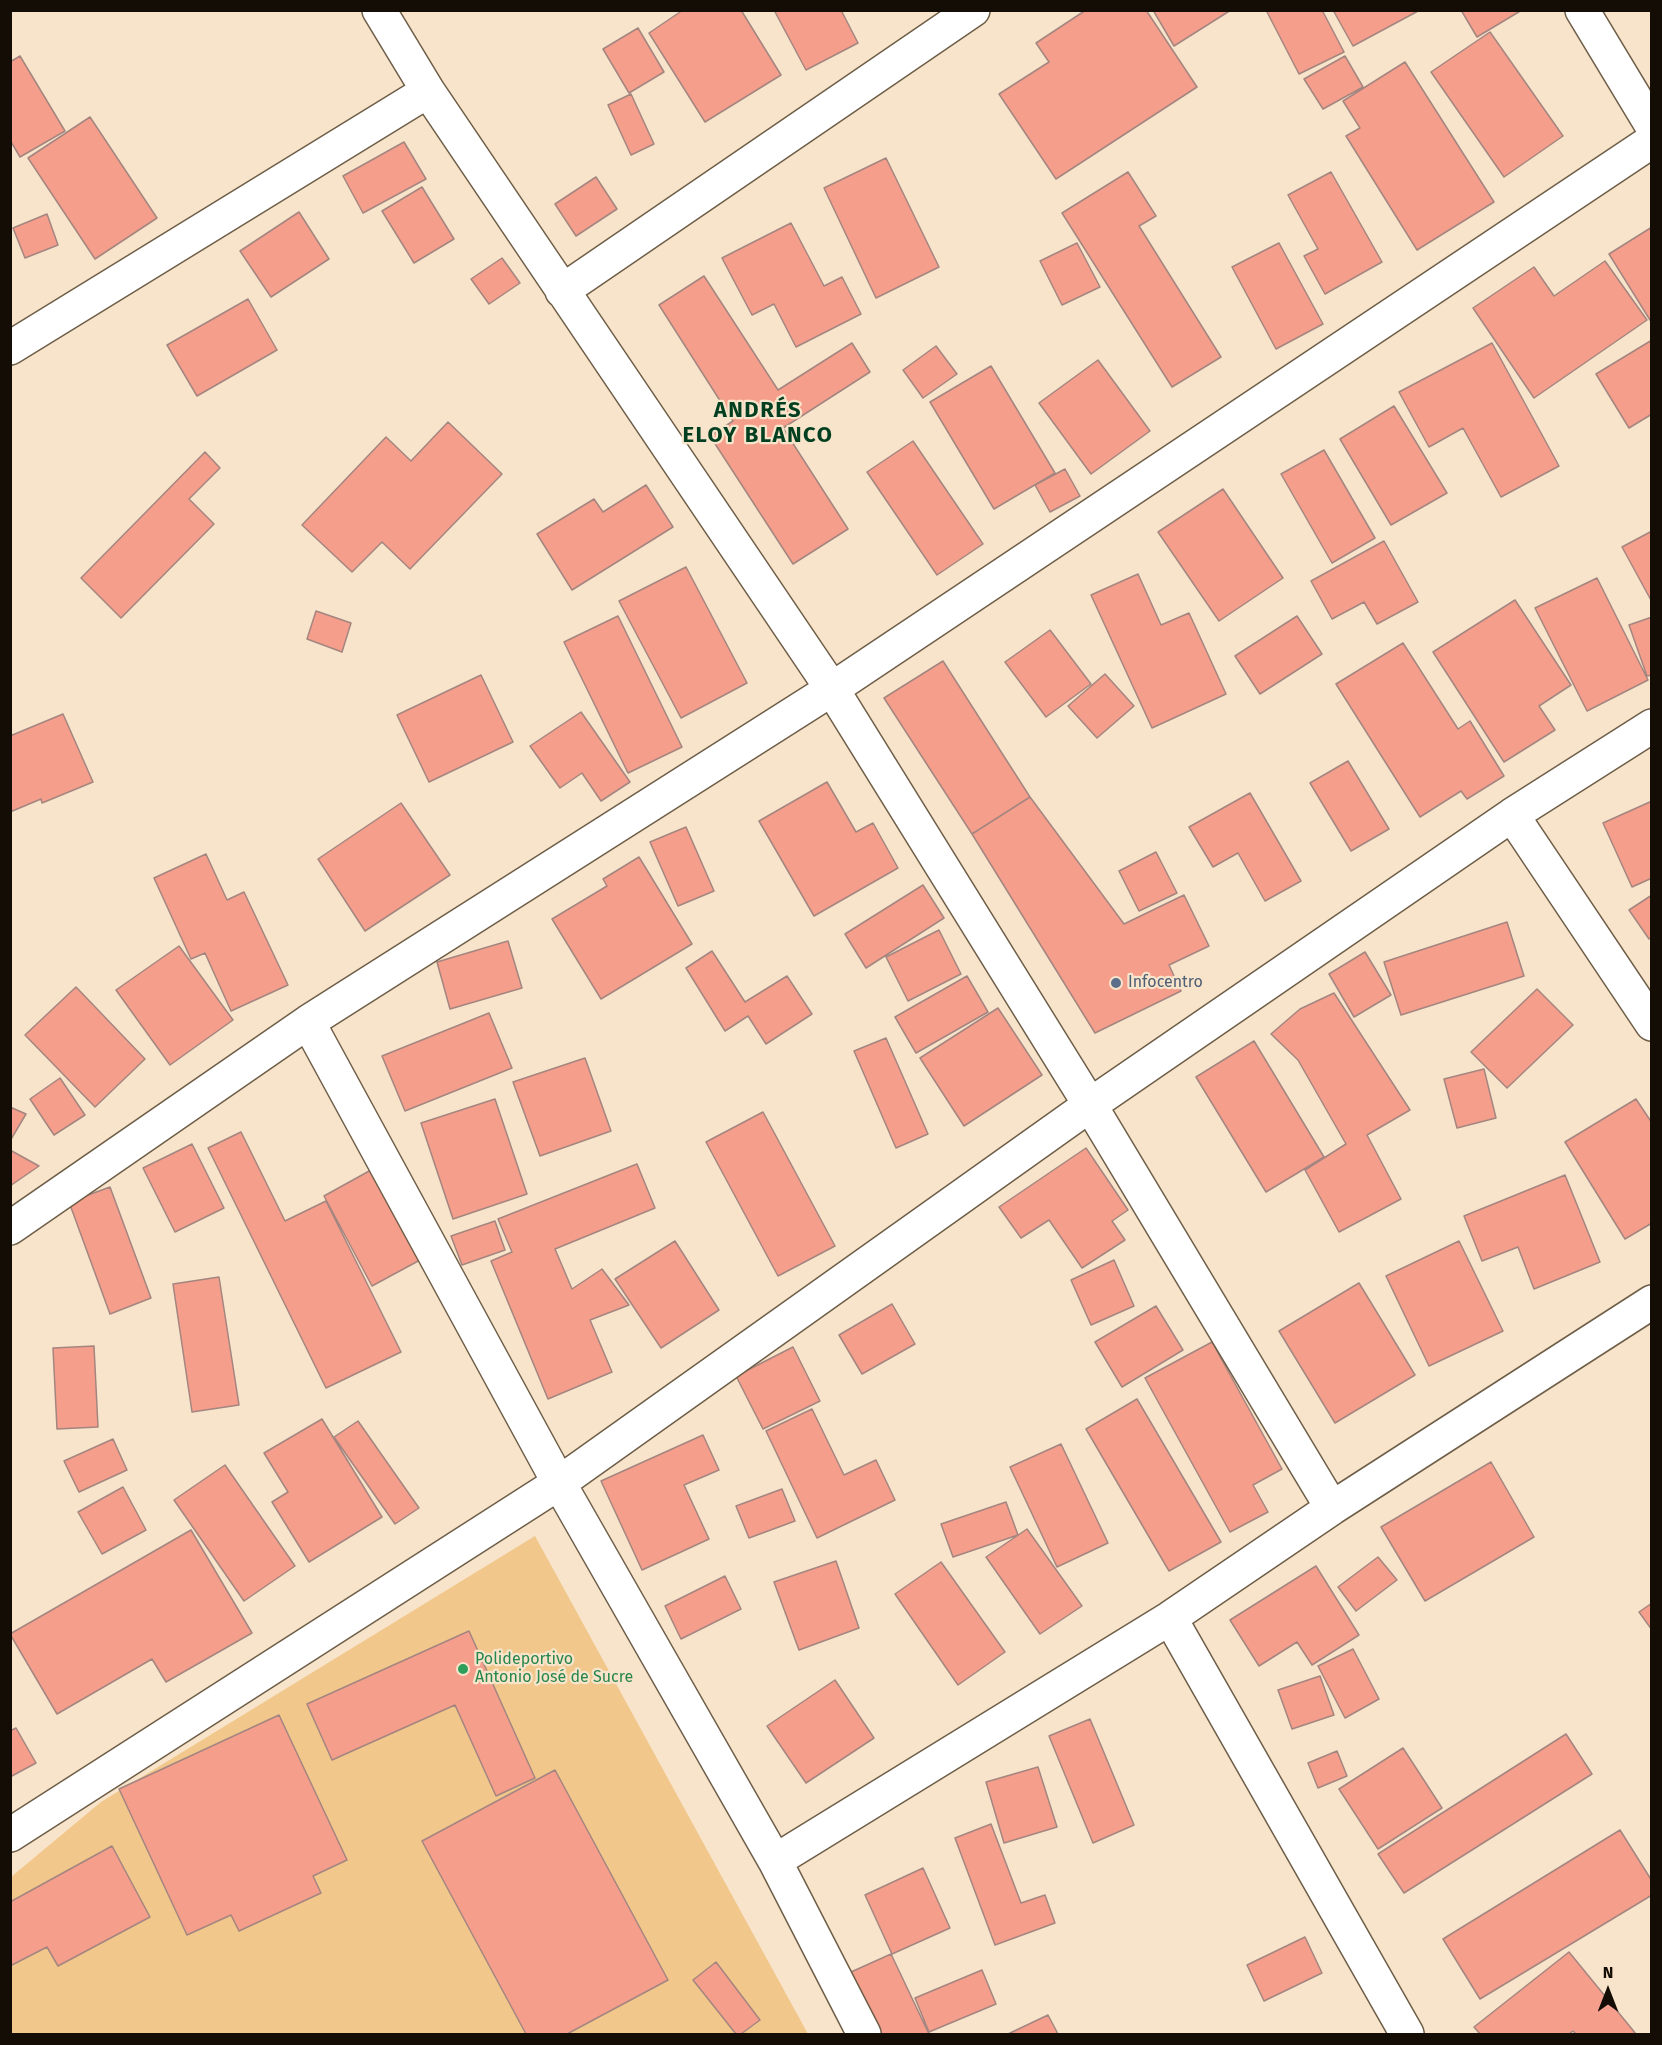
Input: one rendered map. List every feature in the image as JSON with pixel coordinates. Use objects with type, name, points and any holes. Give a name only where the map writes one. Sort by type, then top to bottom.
[{"type":"street","points":[[379,10],[428,91],[832,689],[1090,1105],[1332,1508]]},
{"type":"street","points":[[562,291],[973,10]]},
{"type":"street","points":[[1582,10],[1652,126]]},
{"type":"street","points":[[10,348],[428,91]]},
{"type":"street","points":[[10,1228],[308,1023],[832,689],[1652,141]]},
{"type":"street","points":[[10,1835],[559,1484],[1090,1105],[1512,815],[1652,726]]},
{"type":"street","points":[[1512,815],[1652,1024]]},
{"type":"street","points":[[308,1023],[559,1484],[775,1861],[864,2034]]},
{"type":"street","points":[[775,1861],[1170,1618],[1332,1508],[1652,1302]]},
{"type":"street","points":[[1170,1618],[1407,2034]]},
{"type":"shaded area","name":"Polideportivo Antonio José de Sucre","points":[[535,1536],[808,2034],[11,2034],[11,1877],[101,1802]]},
{"type":"building","points":[[683,10],[741,10],[781,75],[705,122],[649,33]]},
{"type":"building","points":[[774,10],[841,10],[858,43],[806,70]]},
{"type":"building","points":[[1086,10],[1146,10],[1197,87],[1056,179],[999,94],[1049,62],[1036,43]]},
{"type":"building","points":[[1153,10],[1231,10],[1174,46]]},
{"type":"building","points":[[1266,10],[1322,10],[1344,52],[1299,74]]},
{"type":"building","points":[[1333,10],[1420,10],[1353,46]]},
{"type":"building","points":[[1461,10],[1522,10],[1477,37]]},
{"type":"building","points":[[638,28],[664,72],[629,93],[603,49]]},
{"type":"building","points":[[1490,32],[1563,136],[1504,177],[1431,72]]},
{"type":"building","points":[[20,56],[65,131],[20,157],[10,140],[10,62]]},
{"type":"building","points":[[1345,56],[1363,87],[1323,109],[1304,79]]},
{"type":"building","points":[[1405,62],[1494,202],[1417,250],[1346,136],[1360,128],[1343,101]]},
{"type":"building","points":[[631,94],[654,144],[631,155],[608,105]]},
{"type":"building","points":[[90,117],[157,218],[95,259],[28,158]]},
{"type":"building","points":[[404,142],[426,179],[363,213],[343,176]]},
{"type":"building","points":[[886,158],[939,267],[876,298],[824,188]]},
{"type":"building","points":[[1128,172],[1156,216],[1139,226],[1221,357],[1172,387],[1062,213]]},
{"type":"building","points":[[1331,172],[1382,262],[1325,294],[1304,256],[1318,249],[1288,195]]},
{"type":"building","points":[[596,177],[617,209],[576,236],[555,204]]},
{"type":"building","points":[[422,187],[454,239],[414,263],[382,211]]},
{"type":"building","points":[[299,212],[329,259],[271,297],[240,251]]},
{"type":"building","points":[[47,214],[58,245],[25,258],[13,228]]},
{"type":"building","points":[[791,223],[824,286],[842,277],[861,314],[796,347],[774,304],[752,315],[722,258]]},
{"type":"building","points":[[1652,227],[1652,319],[1650,320],[1609,254]]},
{"type":"building","points":[[1077,243],[1100,287],[1062,305],[1040,261]]},
{"type":"building","points":[[1279,243],[1323,324],[1276,349],[1232,267]]},
{"type":"building","points":[[502,258],[520,283],[489,304],[471,279]]},
{"type":"building","points":[[1605,261],[1647,320],[1534,398],[1473,308],[1534,267],[1554,296]]},
{"type":"building","points":[[704,276],[778,390],[852,343],[870,372],[783,428],[848,529],[793,564],[710,436],[733,421],[659,305]]},
{"type":"building","points":[[248,299],[277,350],[197,396],[167,345]]},
{"type":"building","points":[[1652,340],[1652,414],[1629,428],[1596,374]]},
{"type":"building","points":[[1492,343],[1559,466],[1501,497],[1463,428],[1429,447],[1399,392]]},
{"type":"building","points":[[936,346],[957,374],[923,398],[903,370]]},
{"type":"building","points":[[1098,360],[1150,431],[1091,474],[1039,403]]},
{"type":"building","points":[[991,366],[1055,473],[994,509],[930,402]]},
{"type":"building","points":[[1394,406],[1447,493],[1391,525],[1340,439]]},
{"type":"building","points":[[448,422],[502,474],[410,569],[382,542],[352,572],[302,525],[386,437],[411,461]]},
{"type":"building","points":[[913,441],[983,544],[937,575],[867,472]]},
{"type":"building","points":[[1324,450],[1375,538],[1332,563],[1281,474]]},
{"type":"building","points":[[205,452],[220,468],[189,499],[214,524],[121,618],[81,578]]},
{"type":"building","points":[[1065,469],[1080,496],[1050,512],[1035,485]]},
{"type":"building","points":[[646,485],[673,527],[572,590],[537,534],[594,499],[603,512]]},
{"type":"building","points":[[1223,489],[1283,578],[1219,621],[1158,532]]},
{"type":"building","points":[[1652,531],[1652,602],[1622,547]]},
{"type":"building","points":[[1384,541],[1418,602],[1377,624],[1364,602],[1332,619],[1311,581]]},
{"type":"building","points":[[686,567],[747,683],[681,718],[619,601]]},
{"type":"building","points":[[1138,574],[1161,625],[1189,613],[1226,694],[1152,728],[1091,595]]},
{"type":"building","points":[[1597,578],[1648,680],[1587,711],[1535,608]]},
{"type":"building","points":[[1515,600],[1571,685],[1539,706],[1555,730],[1504,762],[1433,652]]},
{"type":"building","points":[[316,611],[351,623],[342,652],[307,639]]},
{"type":"building","points":[[618,616],[682,747],[628,773],[564,642]]},
{"type":"building","points":[[1297,616],[1322,654],[1260,694],[1235,656]]},
{"type":"building","points":[[1652,617],[1652,675],[1647,676],[1629,625]]},
{"type":"building","points":[[1050,630],[1091,684],[1046,717],[1005,662]]},
{"type":"building","points":[[1403,643],[1458,729],[1470,721],[1504,776],[1467,799],[1461,791],[1420,817],[1336,684]]},
{"type":"building","points":[[943,661],[1030,797],[972,834],[884,698]]},
{"type":"building","points":[[1105,674],[1134,706],[1097,738],[1068,706]]},
{"type":"building","points":[[481,675],[513,742],[429,782],[397,715]]},
{"type":"building","points":[[581,712],[630,782],[601,801],[582,773],[560,788],[530,746]]},
{"type":"building","points":[[63,714],[93,782],[42,803],[41,799],[10,812],[10,736]]},
{"type":"building","points":[[1348,761],[1389,829],[1351,851],[1310,783]]},
{"type":"building","points":[[827,782],[856,832],[873,823],[898,868],[814,916],[759,821]]},
{"type":"building","points":[[1250,793],[1301,881],[1265,901],[1238,853],[1213,867],[1189,827]]},
{"type":"building","points":[[1030,797],[1124,924],[1184,895],[1209,946],[1169,965],[1181,991],[1095,1033],[972,834]]},
{"type":"building","points":[[1652,801],[1652,878],[1632,887],[1603,823]]},
{"type":"building","points":[[401,803],[450,875],[365,931],[318,859]]},
{"type":"building","points":[[686,827],[714,891],[678,906],[650,842]]},
{"type":"building","points":[[1156,852],[1177,893],[1139,911],[1119,871]]},
{"type":"building","points":[[206,854],[227,900],[244,892],[288,985],[231,1011],[205,953],[191,959],[154,878]]},
{"type":"building","points":[[639,857],[692,944],[601,999],[552,919],[607,886],[603,879]]},
{"type":"building","points":[[923,885],[944,918],[866,968],[845,934]]},
{"type":"building","points":[[1652,895],[1652,937],[1649,939],[1629,910]]},
{"type":"building","points":[[1507,922],[1524,976],[1401,1015],[1384,962]]},
{"type":"building","points":[[939,930],[961,974],[908,1001],[886,957]]},
{"type":"building","points":[[508,941],[522,988],[450,1009],[437,962]]},
{"type":"building","points":[[179,946],[233,1020],[170,1065],[116,990]]},
{"type":"building","points":[[712,951],[745,1002],[787,976],[812,1014],[766,1044],[748,1016],[725,1031],[686,968]]},
{"type":"building","points":[[1365,952],[1391,995],[1354,1017],[1329,974]]},
{"type":"building","points":[[967,976],[988,1012],[916,1053],[895,1017]]},
{"type":"building","points":[[76,987],[145,1059],[95,1107],[25,1035]]},
{"type":"building","points":[[1537,989],[1573,1025],[1507,1088],[1471,1052]]},
{"type":"building","points":[[1334,993],[1410,1110],[1367,1135],[1401,1199],[1339,1232],[1305,1170],[1346,1144],[1298,1060],[1271,1034],[1300,1009]]},
{"type":"building","points":[[998,1008],[1042,1075],[964,1126],[920,1058]]},
{"type":"building","points":[[489,1013],[512,1068],[405,1111],[382,1056]]},
{"type":"building","points":[[886,1038],[928,1134],[896,1148],[854,1051]]},
{"type":"building","points":[[1254,1041],[1324,1157],[1266,1192],[1196,1077]]},
{"type":"building","points":[[585,1058],[611,1131],[540,1156],[513,1082]]},
{"type":"building","points":[[1484,1069],[1496,1118],[1457,1128],[1444,1079]]},
{"type":"building","points":[[60,1078],[85,1115],[54,1135],[30,1099]]},
{"type":"building","points":[[495,1099],[527,1194],[453,1219],[421,1123]]},
{"type":"building","points":[[1636,1099],[1652,1123],[1652,1223],[1625,1239],[1565,1142]]},
{"type":"building","points":[[10,1107],[26,1114],[10,1141]]},
{"type":"building","points":[[763,1112],[835,1246],[778,1276],[706,1142]]},
{"type":"building","points":[[241,1132],[285,1221],[326,1201],[401,1352],[326,1388],[208,1148]]},
{"type":"building","points":[[192,1144],[224,1208],[175,1232],[143,1168]]},
{"type":"building","points":[[1086,1148],[1128,1210],[1112,1221],[1125,1240],[1082,1268],[1049,1220],[1021,1238],[999,1207]]},
{"type":"building","points":[[10,1150],[39,1166],[10,1186]]},
{"type":"building","points":[[637,1164],[655,1208],[555,1249],[572,1289],[602,1269],[629,1305],[590,1320],[612,1372],[548,1399],[491,1261],[512,1252],[498,1219]]},
{"type":"building","points":[[371,1170],[420,1260],[372,1286],[324,1196]]},
{"type":"building","points":[[1565,1175],[1600,1262],[1534,1289],[1518,1247],[1482,1261],[1464,1216]]},
{"type":"building","points":[[110,1187],[151,1298],[110,1314],[69,1202]]},
{"type":"building","points":[[495,1221],[505,1250],[462,1265],[451,1236]]},
{"type":"building","points":[[675,1241],[719,1310],[661,1348],[615,1279]]},
{"type":"building","points":[[1459,1241],[1503,1331],[1429,1366],[1386,1276]]},
{"type":"building","points":[[1114,1260],[1134,1306],[1091,1325],[1071,1280]]},
{"type":"building","points":[[219,1277],[239,1405],[192,1412],[173,1284]]},
{"type":"building","points":[[1359,1283],[1415,1375],[1335,1423],[1279,1331]]},
{"type":"building","points":[[892,1304],[915,1344],[862,1374],[839,1335]]},
{"type":"building","points":[[1156,1306],[1183,1350],[1122,1387],[1095,1342]]},
{"type":"building","points":[[1212,1342],[1282,1469],[1253,1485],[1268,1512],[1230,1532],[1145,1378]]},
{"type":"building","points":[[94,1346],[98,1427],[57,1429],[53,1348]]},
{"type":"building","points":[[793,1347],[820,1401],[763,1429],[736,1376]]},
{"type":"building","points":[[1137,1399],[1221,1542],[1169,1571],[1086,1429]]},
{"type":"building","points":[[812,1409],[844,1475],[876,1460],[895,1500],[817,1538],[766,1431]]},
{"type":"building","points":[[322,1419],[382,1517],[309,1562],[272,1502],[288,1492],[264,1453]]},
{"type":"building","points":[[358,1421],[419,1508],[395,1524],[334,1437]]},
{"type":"building","points":[[703,1435],[719,1470],[684,1485],[709,1539],[642,1570],[601,1481]]},
{"type":"building","points":[[113,1439],[127,1470],[79,1492],[64,1461]]},
{"type":"building","points":[[1061,1444],[1108,1543],[1057,1567],[1010,1467]]},
{"type":"building","points":[[1491,1462],[1534,1537],[1425,1601],[1381,1527]]},
{"type":"building","points":[[225,1465],[295,1566],[244,1601],[174,1500]]},
{"type":"building","points":[[123,1487],[146,1530],[102,1554],[78,1512]]},
{"type":"building","points":[[782,1489],[795,1521],[749,1538],[736,1506]]},
{"type":"building","points":[[1006,1502],[1018,1535],[953,1557],[941,1524]]},
{"type":"building","points":[[1027,1529],[1082,1606],[1040,1634],[986,1557]]},
{"type":"building","points":[[191,1530],[252,1633],[166,1682],[152,1659],[57,1714],[10,1634]]},
{"type":"building","points":[[1378,1557],[1397,1580],[1356,1611],[1338,1587]]},
{"type":"building","points":[[836,1561],[859,1628],[799,1650],[774,1582]]},
{"type":"building","points":[[941,1562],[1005,1652],[958,1685],[895,1594]]},
{"type":"building","points":[[1316,1566],[1359,1635],[1312,1665],[1297,1642],[1259,1666],[1230,1620]]},
{"type":"building","points":[[725,1576],[741,1609],[681,1639],[665,1606]]},
{"type":"building","points":[[1652,1603],[1652,1630],[1639,1612]]},
{"type":"building","points":[[469,1631],[535,1778],[496,1796],[455,1705],[332,1760],[307,1704]]},
{"type":"building","points":[[1353,1649],[1379,1699],[1345,1718],[1318,1666]]},
{"type":"building","points":[[1320,1676],[1334,1715],[1292,1729],[1278,1690]]},
{"type":"building","points":[[835,1680],[874,1738],[806,1783],[767,1726]]},
{"type":"building","points":[[279,1715],[347,1860],[313,1876],[321,1893],[239,1931],[231,1915],[187,1935],[119,1789]]},
{"type":"building","points":[[1090,1719],[1134,1825],[1093,1843],[1049,1736]]},
{"type":"building","points":[[16,1728],[36,1763],[10,1777],[10,1731]]},
{"type":"building","points":[[1566,1734],[1592,1774],[1404,1893],[1378,1854]]},
{"type":"building","points":[[1403,1748],[1442,1808],[1378,1849],[1339,1789]]},
{"type":"building","points":[[1337,1751],[1347,1776],[1318,1788],[1308,1763]]},
{"type":"building","points":[[1038,1767],[1057,1827],[1004,1843],[986,1782]]},
{"type":"building","points":[[555,1770],[668,1980],[567,2034],[526,2034],[422,1841]]},
{"type":"building","points":[[991,1824],[1021,1903],[1045,1895],[1055,1923],[995,1945],[955,1838]]},
{"type":"building","points":[[1620,1830],[1652,1881],[1652,1895],[1480,1999],[1443,1939]]},
{"type":"building","points":[[112,1846],[150,1917],[58,1966],[47,1947],[10,1966],[10,1902]]},
{"type":"building","points":[[923,1868],[950,1928],[892,1954],[865,1895]]},
{"type":"building","points":[[1305,1937],[1322,1973],[1264,2001],[1247,1965]]},
{"type":"building","points":[[1569,1952],[1636,2034],[1576,2034],[1573,2031],[1569,2034],[1480,2034],[1474,2027]]},
{"type":"building","points":[[891,1954],[929,2034],[880,2034],[851,1972]]},
{"type":"building","points":[[716,1962],[760,2020],[741,2034],[736,2034],[693,1980]]},
{"type":"building","points":[[982,1970],[996,2004],[929,2032],[915,1998]]},
{"type":"building","points":[[1048,2015],[1058,2034],[1008,2034]]},
{"type":"place","name":"Infocentro","points":[[1116,983]]},
{"type":"place","name":"Polideportivo Antonio José de Sucre","points":[[463,1669]]},
{"type":"district","name":"ANDRÉS ELOY BLANCO","points":[[758,424]]}]
